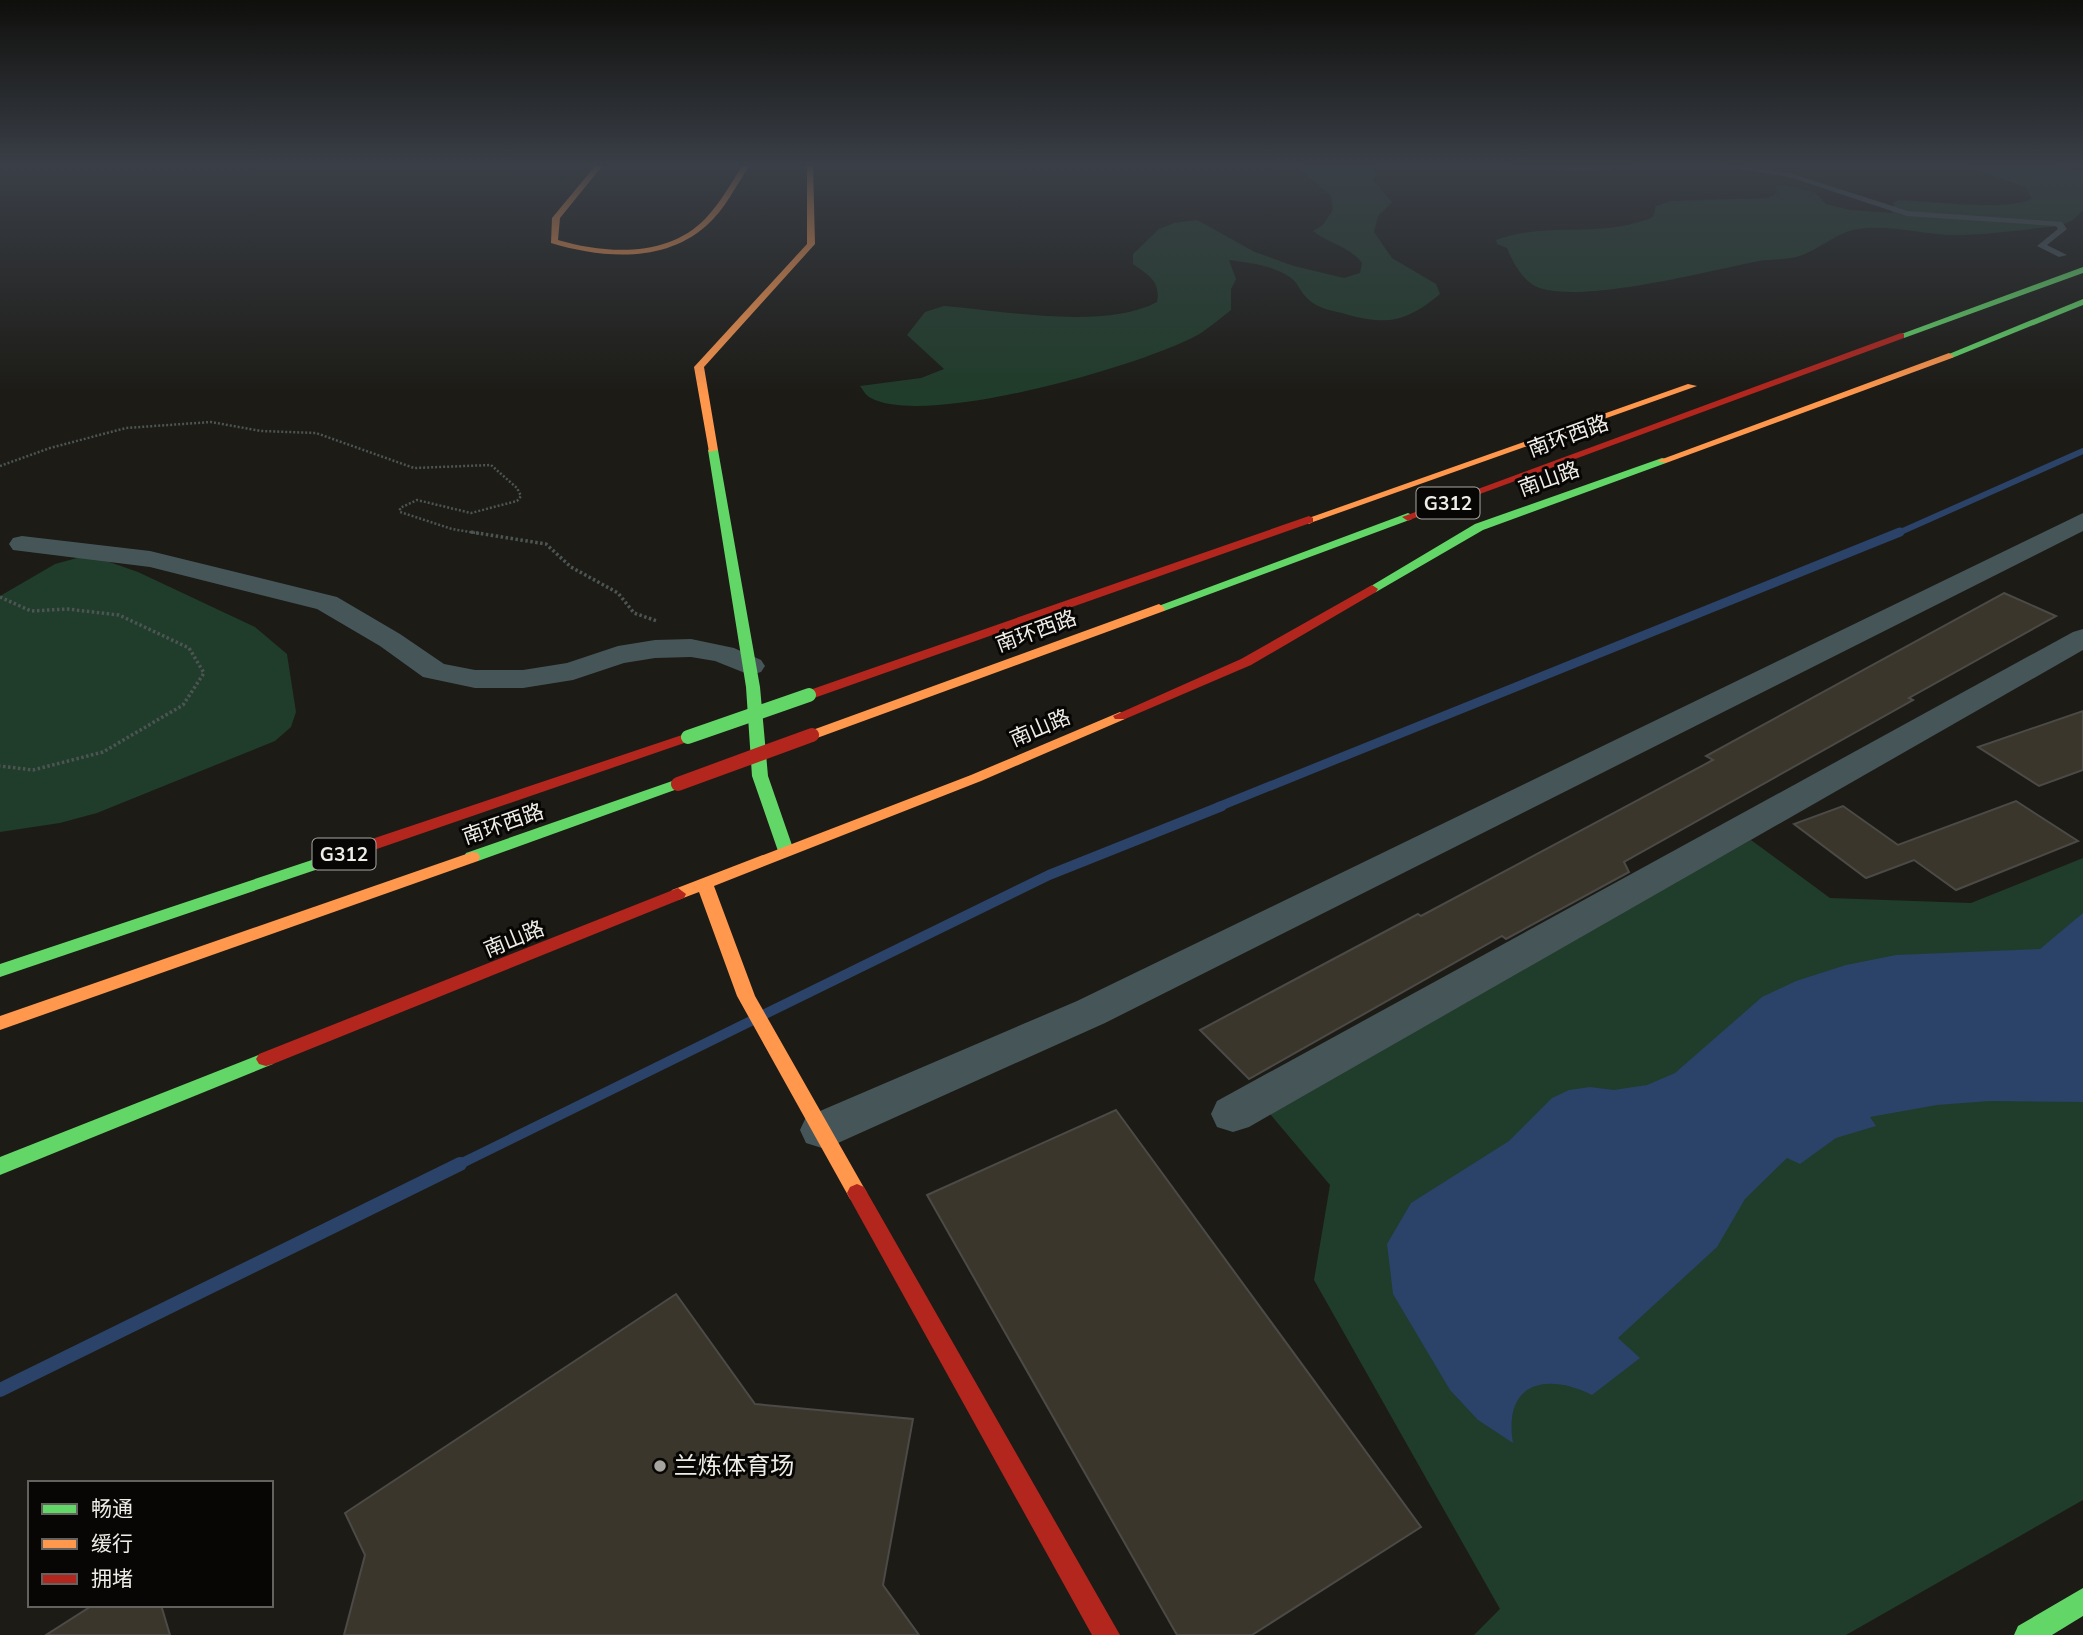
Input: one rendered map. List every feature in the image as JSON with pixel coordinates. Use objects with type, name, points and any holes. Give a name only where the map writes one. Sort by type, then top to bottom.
[{"type":"main road","points":[[555,241],[571,249],[596,253],[627,253],[676,241]]},
{"type":"main road","points":[[786,851],[760,776],[750,666],[699,368],[732,327],[778,284],[811,241]]},
{"type":"main road","points":[[2038,264],[2067,253]]},
{"type":"main road","name":"南环西路","points":[[0,1023],[678,784],[2083,270]]},
{"type":"main road","name":"南山路","points":[[0,1166],[705,886],[786,851],[976,778],[1246,662],[1479,527],[1915,370],[2083,302]]},
{"type":"main road","name":"南环西路","points":[[0,971],[688,737],[1702,382]]},
{"type":"main road","points":[[705,886],[746,996],[1107,1635]]},
{"type":"main road","points":[[2027,1635],[2083,1601]]},
{"type":"street","points":[[822,1130],[1091,1012],[2083,521]]},
{"type":"street","points":[[22,544],[150,559],[327,603],[390,640],[434,671],[475,679],[523,679],[573,671],[618,655],[669,649],[691,648],[723,654],[750,666]]},
{"type":"street","points":[[1233,1114],[2083,638]]},
{"type":"lane","points":[[2047,241],[2041,246],[2067,253]]},
{"type":"path","points":[[0,466],[50,448],[116,430],[211,422],[261,431],[316,433],[414,468],[491,465],[517,488],[521,496],[517,501],[471,513],[416,500],[400,508],[400,512],[452,529],[545,544],[571,567],[618,593],[634,613],[675,628],[681,637],[669,649]]},
{"type":"path","points":[[0,597],[31,611],[66,609],[118,615],[189,648],[204,673],[183,705],[103,752],[33,770],[0,766]]},
{"type":"green space","points":[[1146,241],[1236,241],[1255,252],[1294,266],[1344,278],[1360,273],[1362,263],[1330,241],[1380,241],[1392,258],[1436,284],[1440,294],[1405,316],[1371,320],[1315,305],[1293,280],[1277,270],[1229,260],[1236,279],[1231,289],[1231,310],[1201,333],[1134,361],[1036,389],[938,405],[898,405],[871,398],[860,386],[921,378],[944,369],[907,335],[925,312],[944,306],[1083,317],[1135,310],[1157,302],[1155,284],[1133,264],[1133,254]]},
{"type":"green space","points":[[1496,241],[1829,241],[1787,259],[1759,261],[1645,284],[1581,292],[1554,291],[1535,286],[1518,269],[1507,248]]},
{"type":"green space","points":[[77,558],[98,558],[138,572],[255,627],[287,654],[296,712],[291,727],[275,741],[97,813],[60,823],[0,832],[0,596],[55,564]]},
{"type":"green space","points":[[1751,840],[1830,898],[1971,903],[2083,858],[2083,1500],[1846,1635],[1474,1635],[1500,1609],[1314,1280],[1330,1185],[1265,1108]]},
{"type":"water","points":[[2083,913],[2083,1102],[1990,1101],[1937,1105],[1870,1117],[1876,1126],[1836,1138],[1800,1164],[1787,1158],[1745,1199],[1717,1247],[1618,1338],[1640,1358],[1592,1395],[1558,1384],[1531,1388],[1521,1395],[1515,1407],[1512,1423],[1513,1443],[1478,1420],[1450,1390],[1393,1294],[1387,1244],[1411,1203],[1509,1141],[1552,1098],[1569,1090],[1590,1087],[1614,1090],[1647,1085],[1675,1073],[1762,997],[1796,981],[1846,965],[1896,955],[2040,949]]},
{"type":"building","points":[[2004,593],[2056,616],[1909,698],[1913,700],[1624,862],[1629,872],[1506,939],[1502,936],[1249,1079],[1200,1030],[1713,760],[1706,756]]},
{"type":"building","points":[[2083,711],[2083,770],[2039,786],[1978,747]]},
{"type":"building","points":[[2016,801],[2078,841],[1956,890],[1914,860],[1866,878],[1794,824],[1843,806],[1898,845]]},
{"type":"building","points":[[1116,1110],[1421,1527],[1252,1635],[1177,1635],[927,1195]]},
{"type":"building","name":"兰炼体育场","points":[[676,1294],[755,1404],[913,1419],[883,1585],[919,1635],[344,1635],[365,1555],[345,1513]]},
{"type":"building","points":[[90,1607],[162,1607],[170,1635],[46,1635]]},
{"type":"waterway","points":[[1896,534],[2083,451]]},
{"type":"waterway","points":[[1218,807],[1900,532]]},
{"type":"waterway","points":[[765,1014],[1049,875],[1222,806]]},
{"type":"waterway","points":[[456,1166],[751,1021]]},
{"type":"waterway","points":[[0,1390],[460,1164]]},
{"type":"traffic: fast","points":[[1901,336],[2083,270]]},
{"type":"traffic: fast","points":[[1949,356],[2083,302]]},
{"type":"traffic: fast","points":[[713,450],[753,687],[760,776],[786,851]]},
{"type":"traffic: fast","points":[[1372,589],[1479,527],[1662,461]]},
{"type":"traffic: fast","points":[[1159,608],[1408,517]]},
{"type":"traffic: fast","points":[[688,737],[809,695]]},
{"type":"traffic: fast","points":[[472,857],[678,784]]},
{"type":"traffic: fast","points":[[0,971],[336,857]]},
{"type":"traffic: fast","points":[[0,1166],[266,1059]]},
{"type":"traffic: fast","points":[[2027,1635],[2083,1601]]},
{"type":"traffic: slow","points":[[555,241],[611,252],[650,250],[677,241]]},
{"type":"traffic: slow","points":[[713,450],[699,367],[811,241]]},
{"type":"traffic: slow","points":[[1662,461],[1949,356]]},
{"type":"traffic: slow","points":[[1309,520],[1692,386]]},
{"type":"traffic: slow","points":[[812,735],[1159,608]]},
{"type":"traffic: slow","points":[[678,894],[976,778],[1120,716]]},
{"type":"traffic: slow","points":[[0,1023],[472,857]]},
{"type":"traffic: slow","points":[[705,886],[746,996],[857,1193]]},
{"type":"traffic: jam","points":[[1408,517],[1901,336]]},
{"type":"traffic: jam","points":[[809,695],[1309,520]]},
{"type":"traffic: jam","points":[[1120,716],[1246,662],[1372,589]]},
{"type":"traffic: jam","points":[[678,784],[812,735]]},
{"type":"traffic: jam","points":[[336,857],[688,737]]},
{"type":"traffic: jam","points":[[266,1059],[678,894]]},
{"type":"traffic: jam","points":[[857,1193],[1107,1635]]},
{"type":"place","name":"兰炼体育场","points":[[660,1466]]}]
